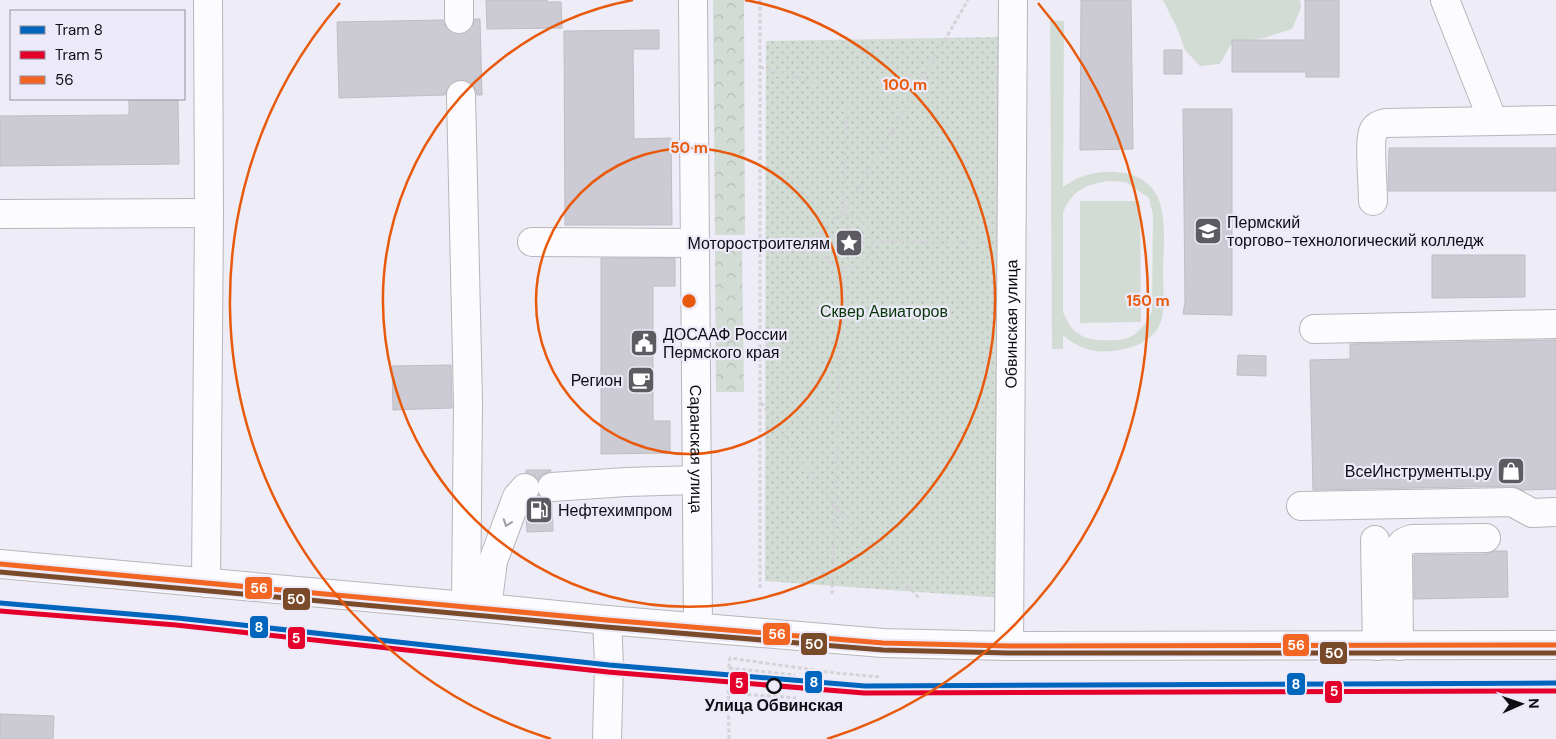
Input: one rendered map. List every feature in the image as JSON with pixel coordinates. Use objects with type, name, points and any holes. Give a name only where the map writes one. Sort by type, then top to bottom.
[{"type":"main road","points":[[206,583],[209,213],[208,0]]},
{"type":"main road","name":"Саранская улица","points":[[693,0],[698,627]]},
{"type":"main road","name":"Обвинская улица","points":[[1009,646],[1014,0]]},
{"type":"main road","points":[[1445,0],[1493,121]]},
{"type":"main road","points":[[461,95],[468,403],[477,607]]},
{"type":"main road","points":[[1373,201],[1372,143],[1373,131],[1379,125],[1386,123],[1556,120]]},
{"type":"main road","points":[[0,214],[209,213]]},
{"type":"main road","points":[[532,242],[694,243]]},
{"type":"main road","points":[[1314,329],[1556,324]]},
{"type":"main road","points":[[477,607],[517,497],[539,488],[626,482],[697,480]]},
{"type":"main road","points":[[1300,506],[1512,502],[1532,513],[1556,512]]},
{"type":"main road","points":[[1388,646],[1399,545],[1404,541],[1412,539],[1486,538]]},
{"type":"main road","points":[[1375,540],[1388,646]]},
{"type":"main road","points":[[0,564],[607,620],[884,643],[1009,646],[1556,646]]},
{"type":"main road","points":[[607,620],[609,665],[607,739]]},
{"type":"path","points":[[760,0],[760,588]]},
{"type":"path","points":[[843,216],[968,0]]},
{"type":"path","points":[[760,67],[814,83]]},
{"type":"path","points":[[843,216],[847,105]]},
{"type":"path","points":[[843,216],[860,219],[871,233],[872,250],[867,258],[852,268],[835,266],[828,262],[822,255],[820,247],[820,238],[827,223],[834,218],[843,216]]},
{"type":"path","points":[[694,243],[760,241]]},
{"type":"path","points":[[872,241],[1012,243]]},
{"type":"path","points":[[832,594],[844,268]]},
{"type":"path","points":[[760,401],[836,508],[920,599]]},
{"type":"path","points":[[729,739],[728,693],[730,658],[835,673],[881,677]]},
{"type":"path","points":[[729,668],[795,675]]},
{"type":"path","points":[[728,693],[796,698]]},
{"type":"green space","points":[[713,0],[744,0],[745,235],[715,235]]},
{"type":"green space","points":[[1163,0],[1300,0],[1301,8],[1292,29],[1230,46],[1220,64],[1200,66],[1185,50],[1177,28]]},
{"type":"green space","points":[[1050,20],[1064,21],[1063,187],[1075,179],[1095,173],[1117,172],[1136,176],[1149,185],[1157,196],[1162,210],[1164,225],[1163,311],[1156,331],[1141,343],[1118,350],[1092,350],[1068,340],[1063,335],[1063,349],[1052,349]],"holes":[[[1108,181],[1126,182],[1149,198],[1153,215],[1152,311],[1148,320],[1133,336],[1120,340],[1090,339],[1074,330],[1063,312],[1063,213],[1075,194],[1086,187]]]},
{"type":"green space","name":"Сквер Авиаторов","points":[[1002,37],[1003,598],[765,581],[766,41]]},
{"type":"green space","points":[[1080,201],[1140,201],[1141,322],[1080,323]]},
{"type":"green space","points":[[715,251],[742,251],[744,392],[716,392]]},
{"type":"building","points":[[486,0],[547,0],[547,2],[561,2],[562,28],[487,29]]},
{"type":"building","points":[[1081,0],[1131,0],[1133,149],[1080,150]]},
{"type":"building","points":[[1305,0],[1339,0],[1339,77],[1306,77],[1306,72],[1232,72],[1232,40],[1305,40]]},
{"type":"building","points":[[475,19],[480,19],[482,95],[477,95],[475,87],[469,82],[460,79],[452,82],[445,95],[339,98],[337,22],[443,20],[445,26],[451,32],[459,35],[466,33],[472,27]]},
{"type":"building","points":[[659,30],[659,49],[633,49],[634,139],[671,138],[672,225],[565,225],[564,31]]},
{"type":"building","points":[[1164,50],[1182,50],[1182,74],[1164,74]]},
{"type":"building","points":[[129,100],[178,100],[179,164],[0,166],[0,116],[129,115]]},
{"type":"building","points":[[1183,109],[1232,109],[1232,315],[1183,314],[1185,302]]},
{"type":"building","points":[[1389,148],[1556,148],[1556,191],[1388,191]]},
{"type":"building","points":[[1432,255],[1525,255],[1525,297],[1432,298]]},
{"type":"building","points":[[601,258],[675,258],[675,286],[653,286],[653,421],[670,421],[670,453],[601,454]]},
{"type":"building","points":[[1556,340],[1556,489],[1522,490],[1512,486],[1313,490],[1310,360],[1350,359],[1350,344]]},
{"type":"building","points":[[1238,355],[1266,356],[1266,376],[1237,375]]},
{"type":"building","points":[[451,365],[452,408],[393,410],[392,366]]},
{"type":"building","points":[[526,470],[551,471],[543,474],[538,480],[535,476],[526,473]]},
{"type":"building","points":[[539,495],[545,501],[552,502],[553,531],[527,532],[526,516],[531,505]]},
{"type":"building","points":[[1494,551],[1507,551],[1508,597],[1414,599],[1414,555],[1486,554]]},
{"type":"building","points":[[0,714],[54,716],[53,739],[0,739]]},
{"type":"tunnel","points":[[459,19],[461,95]]},
{"type":"tram line","name":"8","points":[[0,603],[177,618],[609,665],[865,686],[1556,683]]},
{"type":"tram line","name":"5","points":[[0,611],[176,625],[608,672],[864,693],[1556,691]]},
{"type":"transit line","name":"56","points":[[0,564],[607,620],[883,643],[1009,646],[1556,645]]},
{"type":"transit line","name":"50","points":[[0,572],[883,650],[1009,653],[1556,653]]},
{"type":"place","name":"Пермский торгово-технологический колледж","points":[[1208,231]]},
{"type":"place","name":"Моторостроителям","points":[[849,243]]},
{"type":"place","name":"ДОСААФ России Пермского края","points":[[644,343]]},
{"type":"place","name":"Регион","points":[[641,380]]},
{"type":"place","name":"ВсеИнструменты.ру","points":[[1511,471]]},
{"type":"place","name":"Нефтехимпром","points":[[539,510]]},
{"type":"place","name":"Улица Обвинская","points":[[774,686]]}]
